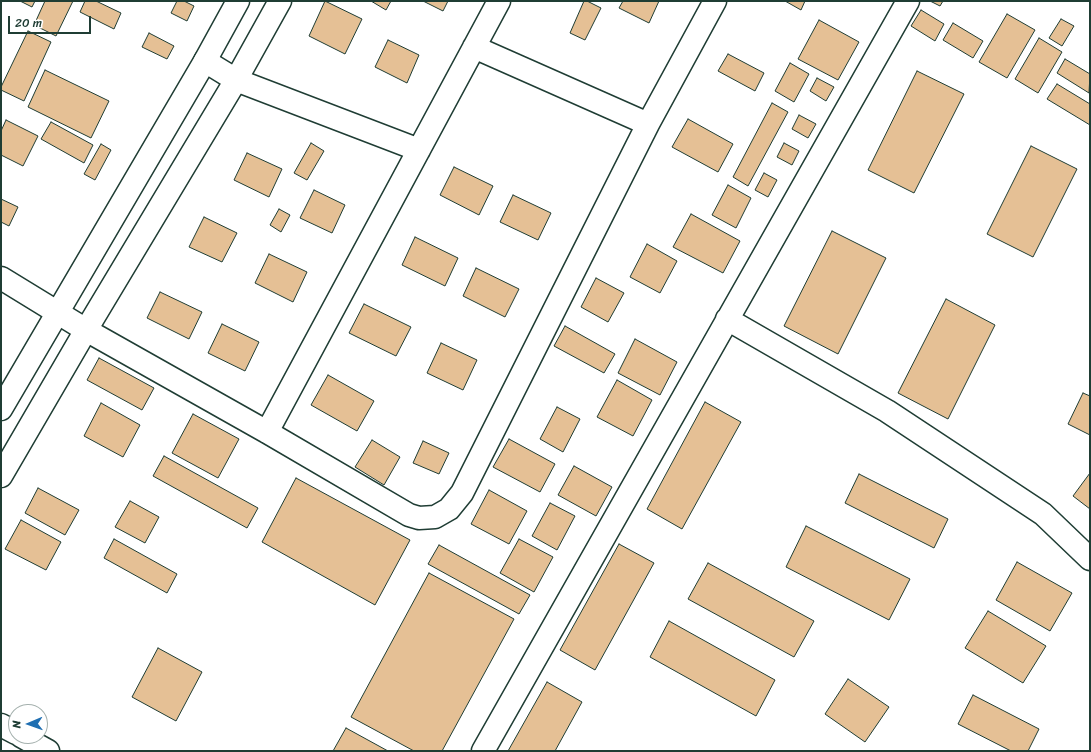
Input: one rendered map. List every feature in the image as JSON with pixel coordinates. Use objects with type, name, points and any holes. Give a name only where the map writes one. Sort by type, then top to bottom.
[{"type":"street","points":[[1,409],[205,61],[238,1]]},
{"type":"street","points":[[1,476],[86,330],[236,80],[280,1]]},
{"type":"street","points":[[267,432],[499,1]]},
{"type":"street","points":[[1,278],[86,330],[267,432],[409,515],[420,518],[435,517],[449,509],[462,493],[648,124],[715,1]]},
{"type":"street","points":[[483,751],[908,1]]},
{"type":"street","points":[[474,47],[648,124]]},
{"type":"street","points":[[205,61],[236,80],[419,150]]},
{"type":"street","points":[[727,319],[887,411],[1043,514],[1090,559]]},
{"type":"street","points":[[35,744],[48,751]]},
{"type":"building","points":[[20,1],[35,1],[32,7]]},
{"type":"building","points":[[45,1],[73,1],[56,36],[34,25]]},
{"type":"building","points":[[85,1],[96,1],[121,13],[114,29],[80,12]]},
{"type":"building","points":[[177,1],[184,1],[194,6],[187,21],[171,13]]},
{"type":"building","points":[[325,1],[362,19],[345,54],[309,36]]},
{"type":"building","points":[[371,1],[391,1],[386,10]]},
{"type":"building","points":[[423,1],[448,1],[443,11]]},
{"type":"building","points":[[584,1],[601,8],[585,40],[570,33]]},
{"type":"building","points":[[623,1],[659,1],[649,23],[619,8]]},
{"type":"building","points":[[785,1],[805,1],[801,10]]},
{"type":"building","points":[[930,1],[943,1],[940,6]]},
{"type":"building","points":[[921,10],[944,24],[935,41],[911,26]]},
{"type":"building","points":[[1007,14],[1035,30],[1007,78],[979,62]]},
{"type":"building","points":[[1061,19],[1074,26],[1062,46],[1049,38]]},
{"type":"building","points":[[819,20],[859,42],[838,80],[798,59]]},
{"type":"building","points":[[953,23],[983,41],[973,58],[943,40]]},
{"type":"building","points":[[28,31],[51,42],[24,101],[1,90],[1,87]]},
{"type":"building","points":[[149,33],[174,46],[167,59],[142,47]]},
{"type":"building","points":[[1039,38],[1062,52],[1038,93],[1015,79]]},
{"type":"building","points":[[388,40],[419,55],[407,83],[375,67]]},
{"type":"building","points":[[728,54],[764,73],[755,91],[718,71]]},
{"type":"building","points":[[1065,59],[1090,74],[1089,93],[1057,73]]},
{"type":"building","points":[[790,63],[809,74],[794,102],[775,91]]},
{"type":"building","points":[[45,70],[109,101],[91,138],[28,107]]},
{"type":"building","points":[[917,71],[964,94],[914,193],[868,170]]},
{"type":"building","points":[[817,78],[834,87],[826,101],[810,91]]},
{"type":"building","points":[[1057,84],[1090,104],[1090,125],[1047,99]]},
{"type":"building","points":[[772,103],[788,112],[748,186],[733,177]]},
{"type":"building","points":[[799,115],[816,124],[808,138],[792,129]]},
{"type":"building","points":[[688,119],[733,144],[718,172],[672,147]]},
{"type":"building","points":[[6,120],[38,136],[23,166],[1,155],[1,131]]},
{"type":"building","points":[[51,122],[93,145],[84,163],[41,139]]},
{"type":"building","points":[[311,143],[324,151],[307,180],[294,173]]},
{"type":"building","points":[[784,143],[799,151],[792,165],[777,157]]},
{"type":"building","points":[[101,144],[111,150],[95,180],[84,174]]},
{"type":"building","points":[[1031,146],[1077,169],[1033,257],[987,234]]},
{"type":"building","points":[[247,153],[282,169],[269,197],[234,180]]},
{"type":"building","points":[[454,167],[493,186],[479,215],[440,195]]},
{"type":"building","points":[[764,173],[777,180],[768,197],[755,190]]},
{"type":"building","points":[[728,185],[751,198],[736,228],[712,215]]},
{"type":"building","points":[[314,190],[345,205],[332,233],[300,218]]},
{"type":"building","points":[[513,195],[551,213],[538,240],[500,222]]},
{"type":"building","points":[[1,199],[18,207],[9,226],[1,222]]},
{"type":"building","points":[[279,209],[290,215],[281,232],[270,225]]},
{"type":"building","points":[[691,214],[740,241],[723,273],[673,247]]},
{"type":"building","points":[[204,217],[237,233],[222,262],[189,247]]},
{"type":"building","points":[[832,231],[886,258],[838,354],[784,326]]},
{"type":"building","points":[[415,237],[458,258],[445,286],[402,265]]},
{"type":"building","points":[[647,244],[677,261],[660,293],[630,277]]},
{"type":"building","points":[[269,254],[307,272],[293,302],[255,283]]},
{"type":"building","points":[[476,268],[519,289],[505,317],[463,296]]},
{"type":"building","points":[[596,278],[624,293],[608,322],[581,307]]},
{"type":"building","points":[[160,292],[202,312],[189,339],[147,318]]},
{"type":"building","points":[[946,299],[995,325],[948,419],[898,393]]},
{"type":"building","points":[[364,304],[411,327],[396,356],[349,333]]},
{"type":"building","points":[[222,324],[259,342],[245,371],[208,353]]},
{"type":"building","points":[[565,326],[615,354],[604,373],[554,346]]},
{"type":"building","points":[[635,339],[677,362],[660,395],[618,373]]},
{"type":"building","points":[[441,343],[477,360],[463,390],[427,373]]},
{"type":"building","points":[[99,358],[154,388],[142,410],[87,380]]},
{"type":"building","points":[[328,375],[374,401],[357,431],[311,405]]},
{"type":"building","points":[[617,380],[652,400],[633,436],[597,417]]},
{"type":"building","points":[[1083,393],[1090,396],[1090,435],[1068,424]]},
{"type":"building","points":[[705,402],[741,422],[682,529],[647,509]]},
{"type":"building","points":[[101,403],[140,425],[123,457],[84,436]]},
{"type":"building","points":[[557,407],[580,419],[563,452],[540,439]]},
{"type":"building","points":[[193,414],[239,439],[218,478],[172,453]]},
{"type":"building","points":[[509,439],[555,464],[540,492],[493,467]]},
{"type":"building","points":[[372,440],[400,457],[384,485],[355,467]]},
{"type":"building","points":[[423,441],[449,453],[439,474],[413,463]]},
{"type":"building","points":[[164,456],[258,508],[247,528],[153,476]]},
{"type":"building","points":[[574,466],[612,487],[596,516],[558,495]]},
{"type":"building","points":[[1090,473],[1090,509],[1073,496]]},
{"type":"building","points":[[859,474],[948,519],[934,548],[845,503]]},
{"type":"building","points":[[296,478],[410,540],[375,605],[262,542]]},
{"type":"building","points":[[38,488],[79,510],[65,535],[25,513]]},
{"type":"building","points":[[489,490],[527,511],[509,544],[471,524]]},
{"type":"building","points":[[130,501],[159,517],[145,543],[115,527]]},
{"type":"building","points":[[550,503],[575,516],[557,550],[532,536]]},
{"type":"building","points":[[21,520],[61,542],[46,570],[5,549]]},
{"type":"building","points":[[806,526],[910,579],[889,620],[786,567]]},
{"type":"building","points":[[114,539],[177,574],[167,593],[104,558]]},
{"type":"building","points":[[519,539],[553,557],[534,592],[500,573]]},
{"type":"building","points":[[619,544],[654,563],[595,670],[560,650]]},
{"type":"building","points":[[439,545],[530,595],[519,614],[428,564]]},
{"type":"building","points":[[1017,562],[1072,593],[1050,631],[996,600]]},
{"type":"building","points":[[708,563],[814,621],[794,657],[688,599]]},
{"type":"building","points":[[429,573],[514,619],[442,751],[414,751],[351,717]]},
{"type":"building","points":[[988,611],[1046,646],[1023,683],[965,648]]},
{"type":"building","points":[[669,621],[775,680],[756,716],[650,657]]},
{"type":"building","points":[[158,648],[202,672],[176,721],[132,697]]},
{"type":"building","points":[[848,679],[889,707],[865,742],[825,714]]},
{"type":"building","points":[[547,682],[582,702],[555,751],[508,751]]},
{"type":"building","points":[[973,695],[1039,729],[1028,751],[1011,751],[958,724]]},
{"type":"building","points":[[346,728],[388,751],[333,751]]}]
